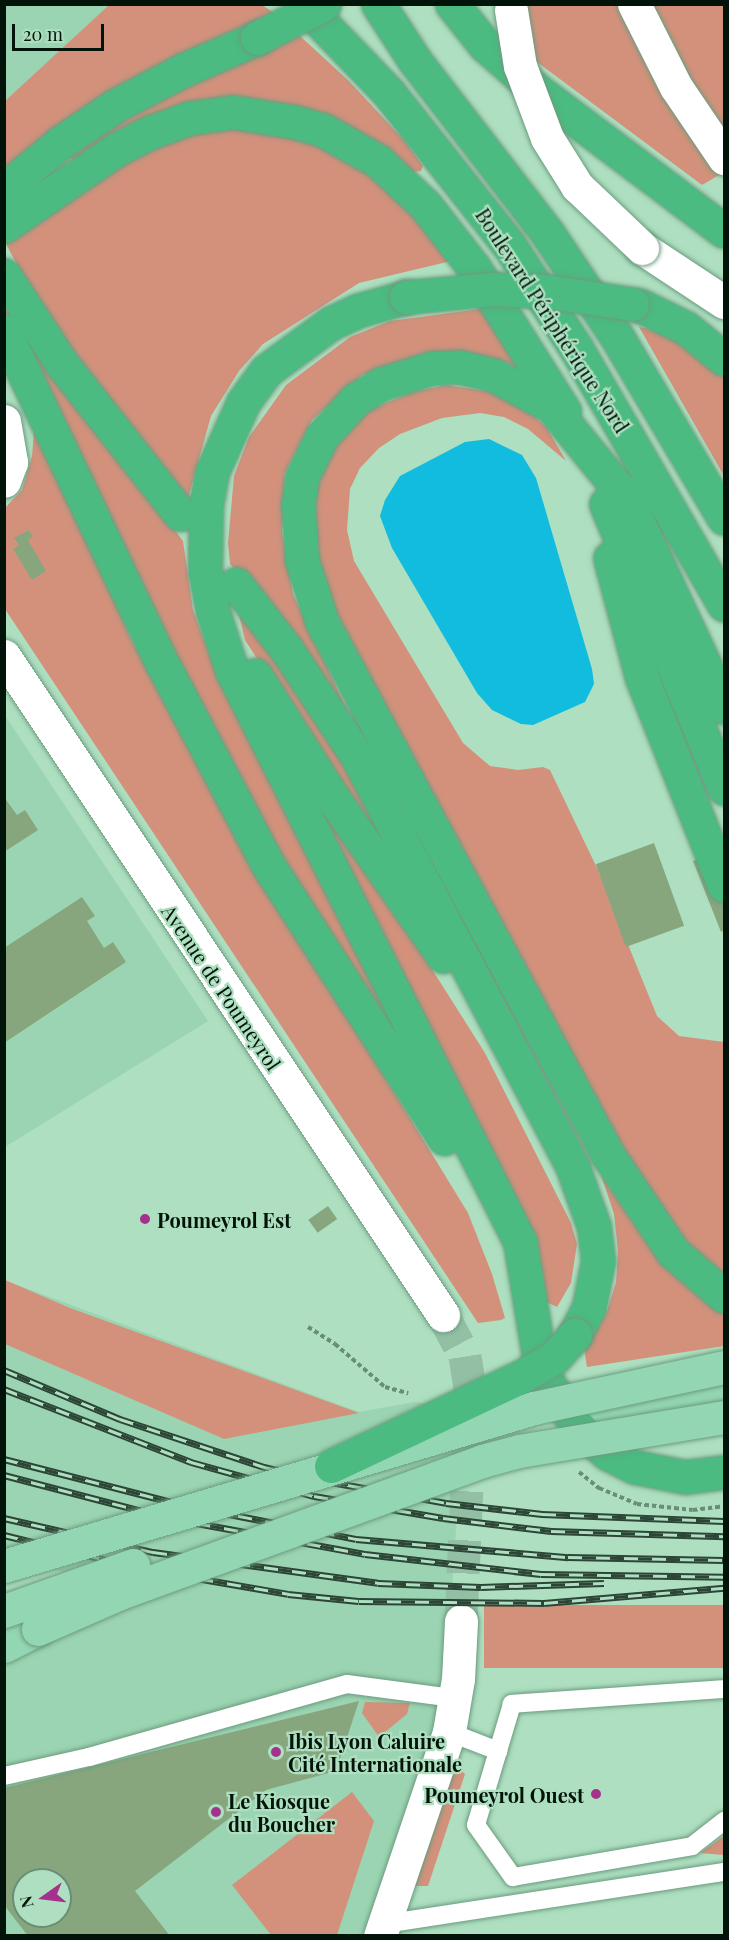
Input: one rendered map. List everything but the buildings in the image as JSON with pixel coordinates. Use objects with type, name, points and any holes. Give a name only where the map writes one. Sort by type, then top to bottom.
[{"type":"highway","name":"Boulevard Périphérique Nord","points":[[303,4],[388,92],[509,245],[576,348],[724,604]]},
{"type":"highway","points":[[4,226],[24,186],[124,100],[257,39],[324,4]]},
{"type":"highway","name":"Boulevard Périphérique Nord","points":[[358,4],[415,60]]},
{"type":"highway","name":"Boulevard Périphérique Nord","points":[[378,4],[415,60],[567,262],[617,337],[724,518]]},
{"type":"highway","points":[[452,4],[485,45],[535,89],[724,231]]},
{"type":"highway","points":[[24,186],[189,118],[233,112],[323,130],[378,161],[432,214],[534,359],[580,440],[724,788]]},
{"type":"highway","points":[[624,157],[724,257]]},
{"type":"highway","points":[[4,275],[68,372],[180,514]]},
{"type":"highway","points":[[724,331],[682,312],[546,291],[503,289],[406,297],[331,323],[266,371],[234,419],[212,472],[204,537],[205,571],[232,671],[520,1242],[540,1363],[549,1385],[567,1414],[607,1453],[659,1474],[685,1477],[724,1472]]},
{"type":"highway","points":[[636,305],[686,328],[724,358]]},
{"type":"highway","points":[[4,331],[162,663],[257,844],[290,902],[476,1189],[531,1308]]},
{"type":"highway","points":[[724,707],[627,499],[551,406],[494,375],[458,367],[432,368],[381,384],[356,399],[337,417],[311,456],[298,504],[302,561],[314,602],[341,663],[608,1155],[673,1252],[724,1296]]},
{"type":"highway","points":[[580,440],[661,675],[724,835]]},
{"type":"highway","points":[[580,440],[642,678],[724,885]]},
{"type":"highway","points":[[205,571],[225,626],[310,763],[522,1070]]},
{"type":"highway","points":[[236,584],[287,650],[357,756],[573,1168],[594,1227],[598,1261],[589,1307],[575,1335],[555,1357],[524,1376],[331,1466]]},
{"type":"main road","points":[[634,4],[676,87],[724,158]]},
{"type":"main road","points":[[511,7],[520,66],[547,138],[577,186],[642,248],[724,302]]},
{"type":"main road","points":[[4,421],[12,462],[4,481]]},
{"type":"main road","name":"Avenue de Poumeyrol","points":[[4,656],[443,1315]]},
{"type":"main road","points":[[4,1566],[331,1466],[534,1408],[724,1366]]},
{"type":"main road","points":[[4,1611],[292,1505],[417,1463],[724,1389]]},
{"type":"main road","points":[[589,1420],[724,1405]]},
{"type":"main road","points":[[4,1646],[120,1593],[482,1461],[519,1451],[724,1417]]},
{"type":"main road","points":[[382,1930],[449,1732],[460,1622]]},
{"type":"lane","points":[[4,1776],[89,1757],[347,1684],[454,1698]]},
{"type":"lane","points":[[724,1689],[512,1704],[476,1825],[513,1876],[692,1846],[724,1821]]},
{"type":"lane","points":[[449,1732],[498,1751]]},
{"type":"lane","points":[[382,1930],[724,1872]]},
{"type":"path","points":[[308,1327],[335,1344],[385,1387],[419,1393]]},
{"type":"path","points":[[575,1470],[599,1488],[637,1503],[693,1510],[724,1506]]},
{"type":"path","points":[[46,1935],[58,1935]]},
{"type":"shaded area","points":[[5,5],[109,5],[5,102]]},
{"type":"shaded area","points":[[109,5],[262,5],[276,14],[5,174],[4,102]]},
{"type":"shaded area","points":[[525,5],[621,5],[721,174],[702,185],[533,59]]},
{"type":"shaded area","points":[[650,5],[724,5],[724,136],[684,76]]},
{"type":"shaded area","points":[[299,35],[349,81],[403,139],[423,166],[421,171],[413,172],[295,107],[74,161],[69,156],[141,105]]},
{"type":"shaded area","points":[[205,127],[268,128],[335,152],[389,187],[451,261],[359,283],[263,344],[239,371],[211,416],[187,502],[56,340],[4,240],[110,167]]},
{"type":"shaded area","points":[[9,308],[183,541],[193,610],[209,653],[404,1039],[401,1045],[282,865],[26,360],[5,312]]},
{"type":"shaded area","points":[[487,308],[524,370],[505,362],[426,354],[362,375],[312,420],[285,473],[282,532],[293,594],[363,744],[258,596],[230,564],[228,543],[234,476],[249,437],[286,385],[350,337],[390,321]]},
{"type":"shaded area","points":[[639,327],[660,331],[724,371],[724,476]]},
{"type":"shaded area","points":[[446,385],[493,392],[532,414],[547,428],[566,461],[528,429],[504,417],[480,413],[442,418],[400,434],[379,448],[360,468],[350,489],[347,530],[354,561],[463,743],[490,766],[518,770],[543,767],[550,770],[597,868],[657,1016],[679,1036],[724,1042],[724,1277],[688,1246],[658,1213],[339,627],[319,570],[312,520],[320,471],[340,440],[362,413],[412,392]]},
{"type":"shaded area","points":[[34,431],[67,490],[131,639],[257,868],[468,1213],[492,1274],[505,1318],[478,1323],[5,609],[4,509],[22,490],[32,456]]},
{"type":"shaded area","points":[[235,598],[251,618],[397,849],[385,855],[245,640]]},
{"type":"shaded area","points":[[4,714],[208,1021],[5,1147],[4,1147]]},
{"type":"shaded area","points":[[293,764],[302,764],[485,1053],[571,1223],[577,1244],[571,1283],[557,1307],[546,1302],[543,1276],[526,1230]]},
{"type":"shaded area","points":[[601,1175],[645,1240],[694,1291],[724,1314],[724,1346],[587,1367],[584,1348],[607,1311],[616,1282],[618,1251],[614,1214]]},
{"type":"shaded area","points":[[4,1280],[359,1412],[414,1402],[434,1405],[462,1438],[447,1665],[451,1680],[374,1935],[5,1935],[5,1650],[79,1576],[5,1557]]},
{"type":"shaded area","points":[[5,1280],[70,1308],[359,1413],[224,1439],[5,1344]]},
{"type":"shaded area","points":[[484,1605],[724,1605],[724,1668],[484,1668]]},
{"type":"shaded area","points":[[365,1702],[410,1703],[407,1714],[379,1737],[362,1713]]},
{"type":"shaded area","points":[[453,1764],[465,1774],[428,1886],[414,1886]]},
{"type":"shaded area","points":[[352,1792],[374,1821],[337,1935],[271,1935],[232,1885]]},
{"type":"shaded area","points":[[724,1836],[724,1855],[700,1853]]},
{"type":"water","points":[[489,439],[522,455],[536,478],[592,669],[594,684],[585,702],[533,725],[521,724],[492,710],[477,693],[392,548],[380,516],[385,500],[400,476],[465,442]]},
{"type":"tunnel","points":[[443,1315],[465,1356],[471,1393],[461,1621]]},
{"type":"railway","points":[[4,1370],[120,1419],[264,1467],[320,1480],[446,1503],[542,1514],[724,1521]]},
{"type":"railway","points":[[4,1389],[191,1462],[314,1496],[443,1518],[551,1531],[724,1536]]},
{"type":"railway","points":[[4,1459],[183,1505],[356,1539],[568,1557],[724,1560]]},
{"type":"railway","points":[[4,1475],[169,1518],[365,1554],[541,1574],[724,1577]]},
{"type":"railway","points":[[4,1518],[153,1552],[378,1583],[481,1587],[604,1583]]},
{"type":"railway","points":[[4,1535],[144,1569],[288,1594],[359,1601],[544,1603],[724,1588]]},
{"type":"place","name":"Poumeyrol Est","points":[[145,1219]]},
{"type":"place","name":"Ibis Lyon Caluire Cité Internationale","points":[[276,1752]]},
{"type":"place","name":"Poumeyrol Ouest","points":[[596,1794]]},
{"type":"place","name":"Le Kiosque du Boucher","points":[[216,1812]]}]
